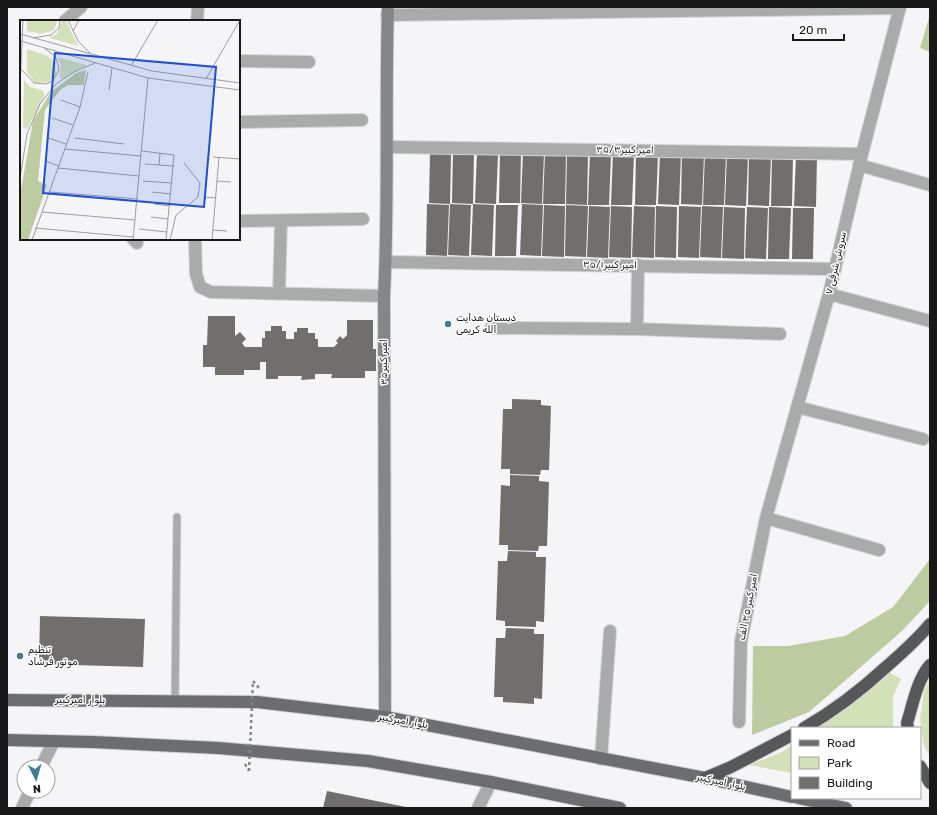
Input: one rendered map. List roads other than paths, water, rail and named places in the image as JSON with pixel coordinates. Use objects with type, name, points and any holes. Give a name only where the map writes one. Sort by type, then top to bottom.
[{"type":"highway","points":[[806,727],[821,718],[869,682],[917,640],[930,624]]},
{"type":"highway","points":[[908,727],[907,723],[916,692],[925,670],[930,665]]},
{"type":"highway","points":[[704,778],[731,767],[791,736]]},
{"type":"highway","points":[[921,768],[930,783]]},
{"type":"main road","name":"بلوار امیرکبیر","points":[[7,700],[257,702],[385,717],[704,778],[791,797]]},
{"type":"main road","points":[[7,740],[218,748],[368,761],[491,782],[620,808]]},
{"type":"main road","points":[[803,799],[846,808]]},
{"type":"street","points":[[66,20],[82,7]]},
{"type":"street","points":[[197,20],[198,7]]},
{"type":"street","points":[[388,11],[900,8]]},
{"type":"street","name":"سروش شرقی ۷","points":[[766,518],[829,294],[859,166],[900,8]]},
{"type":"street","name":"امیر کبیر۳۵","points":[[385,717],[384,296],[388,147],[388,11]]},
{"type":"street","points":[[240,61],[309,62]]},
{"type":"street","points":[[240,122],[362,120]]},
{"type":"street","name":"امیر کبیر۳۵/۳","points":[[388,147],[862,154]]},
{"type":"street","points":[[859,166],[930,185]]},
{"type":"street","points":[[240,221],[363,219]]},
{"type":"street","points":[[280,294],[281,221]]},
{"type":"street","points":[[195,240],[196,274],[200,288],[211,292],[384,296]]},
{"type":"street","name":"امیر کبیر۳۵/۱","points":[[386,262],[834,269]]},
{"type":"street","points":[[637,329],[638,265]]},
{"type":"street","points":[[829,294],[930,321]]},
{"type":"street","points":[[491,328],[637,329],[780,334]]},
{"type":"street","points":[[797,406],[924,439]]},
{"type":"street","points":[[766,518],[879,550]]},
{"type":"street","name":"امیر کبیر ۳۵ الف","points":[[739,722],[741,641],[766,518]]},
{"type":"street","points":[[601,758],[610,631]]},
{"type":"street","points":[[45,759],[54,741]]},
{"type":"street","points":[[478,808],[491,782]]},
{"type":"lane","points":[[175,701],[177,517]]},
{"type":"place","name":"دبستان هدایت الله کریمی","points":[[448,324]]},
{"type":"place","name":"تنظیم موتور فرشاد","points":[[20,656]]}]
